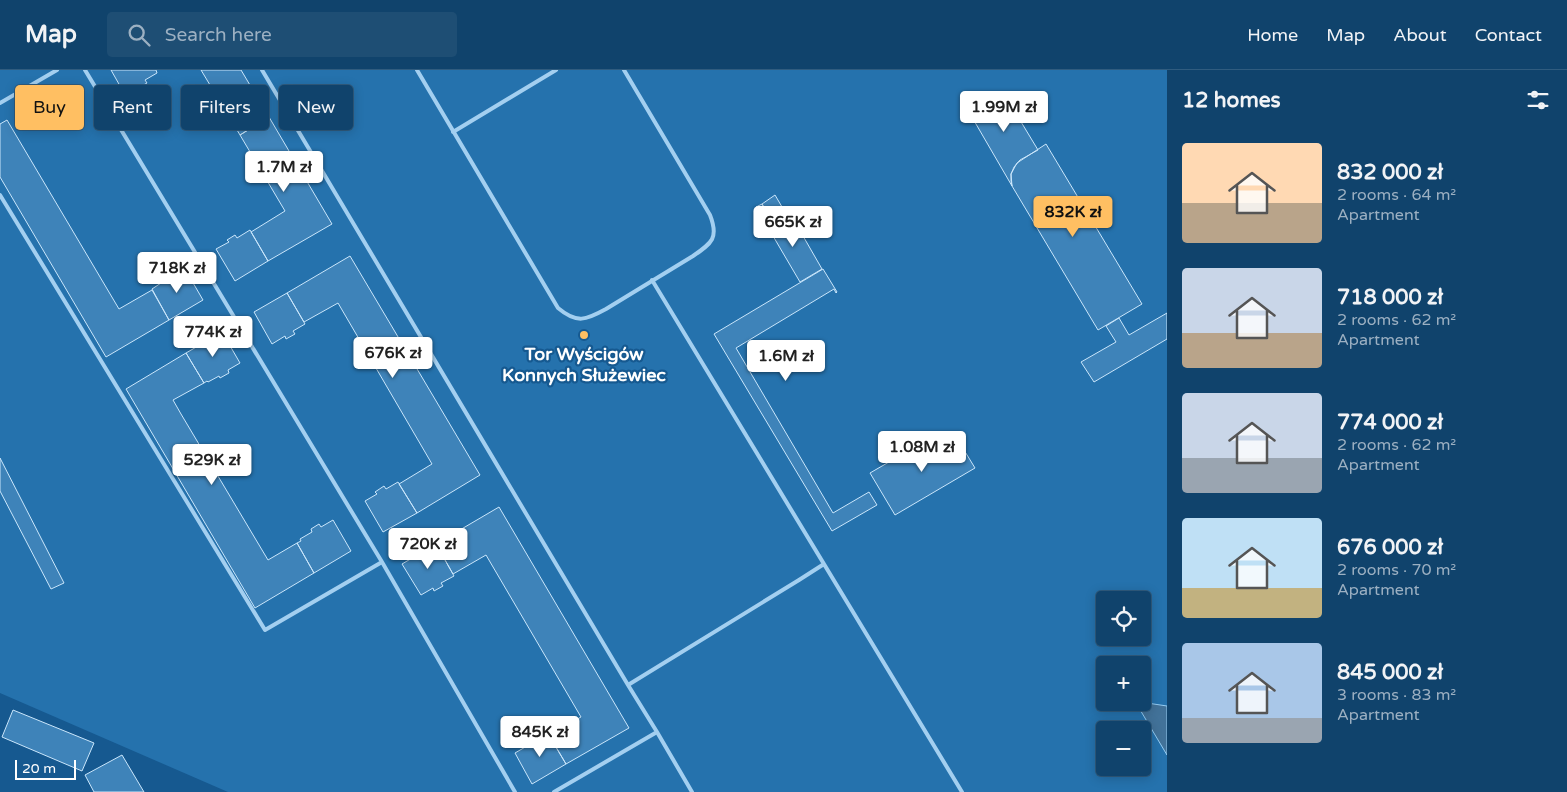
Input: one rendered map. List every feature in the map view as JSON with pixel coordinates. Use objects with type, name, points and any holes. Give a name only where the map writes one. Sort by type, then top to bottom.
[{"type":"lane","points":[[0,103],[57,70]]},
{"type":"lane","points":[[85,70],[382,562],[515,792]]},
{"type":"lane","points":[[262,70],[692,792]]},
{"type":"lane","points":[[417,70],[558,308],[568,317],[580,319],[592,317],[705,248],[714,238],[715,227],[710,215],[624,70]]},
{"type":"lane","points":[[453,132],[556,70]]},
{"type":"lane","points":[[0,195],[265,630],[382,562]]},
{"type":"lane","points":[[652,280],[962,792]]},
{"type":"lane","points":[[628,685],[824,564]]},
{"type":"lane","points":[[554,792],[657,732]]},
{"type":"shaded area","name":"Tor Wyścigów Konnych Służewiec","points":[[0,70],[1167,70],[1167,792],[228,792],[0,693]]},
{"type":"shaded area","points":[[1151,704],[1167,706],[1167,755],[1151,728],[1151,721],[1147,721],[1141,711],[1151,711]]},
{"type":"building","points":[[111,70],[156,70],[157,73],[145,80],[147,83],[143,85],[119,85]]},
{"type":"building","points":[[201,70],[241,70],[250,85],[210,85]]},
{"type":"building","points":[[1003,92],[1038,150],[1020,160],[1014,167],[1011,174],[1012,186],[969,112]]},
{"type":"building","points":[[269,117],[332,224],[268,261],[251,232],[285,211],[240,135],[248,130],[269,130]]},
{"type":"building","points":[[7,120],[119,309],[152,290],[169,320],[106,357],[0,177],[0,124]]},
{"type":"building","points":[[237,130],[248,130],[240,135]]},
{"type":"building","points":[[1046,144],[1142,304],[1098,330],[1012,186],[1011,174],[1017,163]]},
{"type":"building","points":[[775,195],[785,212],[788,210],[795,222],[783,230],[775,227],[762,204]]},
{"type":"building","points":[[762,204],[777,229],[786,229],[795,222],[822,269],[800,282],[756,207]]},
{"type":"building","points":[[250,230],[268,261],[235,281],[216,249],[229,242],[227,240],[235,235],[237,238]]},
{"type":"building","points":[[350,256],[480,475],[417,513],[399,484],[432,464],[338,303],[304,322],[287,293]]},
{"type":"building","points":[[185,269],[203,300],[169,320],[152,289],[161,283],[159,280]]},
{"type":"building","points":[[823,269],[837,292],[836,293],[834,289],[736,348],[833,513],[869,492],[877,505],[832,531],[714,334]]},
{"type":"building","points":[[287,293],[305,324],[293,331],[295,334],[286,339],[285,336],[272,344],[254,312]]},
{"type":"building","points":[[1167,313],[1167,339],[1094,382],[1081,362],[1116,342],[1106,326],[1119,318],[1129,335]]},
{"type":"building","points":[[222,332],[240,363],[228,370],[229,373],[220,378],[219,376],[204,383],[186,353]]},
{"type":"building","points":[[186,353],[204,383],[173,400],[181,414],[268,560],[297,543],[314,573],[255,608],[126,389]]},
{"type":"building","points":[[953,432],[975,468],[895,515],[870,473],[901,455],[905,461]]},
{"type":"building","points":[[0,458],[64,583],[51,589],[0,491]]},
{"type":"building","points":[[398,482],[417,513],[383,532],[365,501],[377,494],[375,492],[384,486],[386,489]]},
{"type":"building","points":[[499,507],[629,728],[566,764],[549,735],[581,717],[486,555],[453,574],[436,544]]},
{"type":"building","points":[[333,520],[351,551],[314,573],[297,543],[312,532],[311,529],[319,524],[321,527]]},
{"type":"building","points":[[436,544],[454,576],[441,583],[443,586],[434,591],[433,588],[421,595],[402,564]]},
{"type":"building","points":[[13,710],[94,743],[82,771],[2,737]]},
{"type":"building","points":[[548,734],[566,764],[532,784],[515,753],[527,746],[525,743],[534,738],[536,741]]},
{"type":"building","points":[[122,755],[144,792],[94,792],[85,775]]},
{"type":"place","name":"Tor Wyścigów Konnych Służewiec","points":[[584,335]]}]
